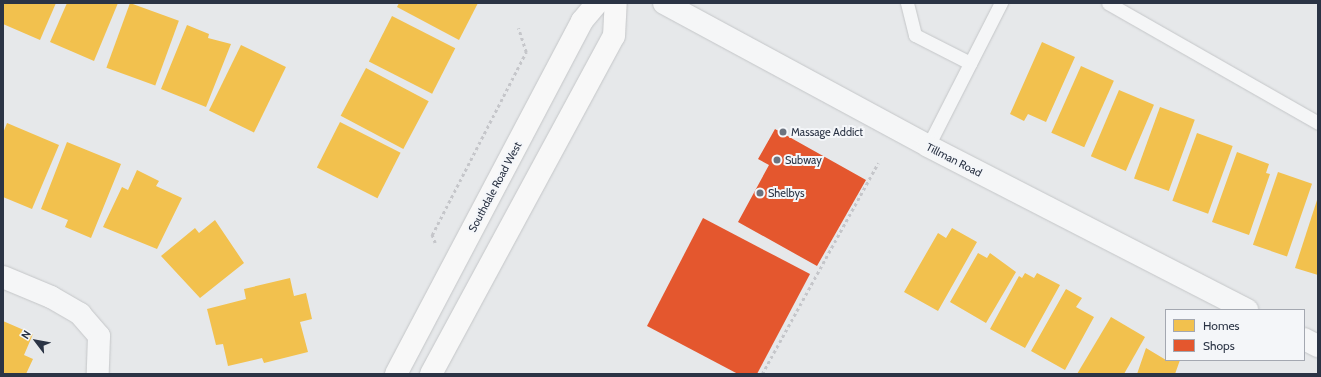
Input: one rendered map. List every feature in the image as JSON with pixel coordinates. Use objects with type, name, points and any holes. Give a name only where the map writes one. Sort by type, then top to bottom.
[{"type":"main road","name":"Southdale Road West","points":[[396,374],[582,21],[597,3]]},
{"type":"main road","points":[[431,374],[614,36],[616,3]]},
{"type":"street","name":"Tillman Road","points":[[664,3],[928,146],[1245,309]]},
{"type":"street","points":[[3,277],[51,296],[80,314],[99,336],[98,374]]},
{"type":"street","points":[[1305,340],[1318,346]]},
{"type":"lane","points":[[907,3],[915,36],[970,63]]},
{"type":"lane","points":[[928,146],[1001,3]]},
{"type":"lane","points":[[1108,3],[1318,123]]},
{"type":"path","points":[[432,235],[526,52],[518,28]]},
{"type":"path","points":[[762,374],[878,163]]},
{"type":"building: Homes","points":[[3,3],[56,3],[40,40],[3,24]]},
{"type":"building: Homes","points":[[67,3],[118,3],[94,61],[50,42]]},
{"type":"building: Homes","points":[[130,3],[179,21],[155,86],[106,68]]},
{"type":"building: Homes","points":[[399,3],[478,3],[459,40],[397,7]]},
{"type":"building: Homes","points":[[392,16],[455,48],[432,94],[369,61]]},
{"type":"building: Homes","points":[[187,25],[209,34],[208,38],[231,44],[206,107],[161,89]]},
{"type":"building: Homes","points":[[1042,42],[1075,57],[1046,122],[1028,114],[1024,121],[1010,114]]},
{"type":"building: Homes","points":[[241,45],[286,67],[254,133],[209,111]]},
{"type":"building: Homes","points":[[1081,66],[1114,81],[1084,147],[1051,133]]},
{"type":"building: Homes","points":[[366,68],[429,101],[403,149],[341,116]]},
{"type":"building: Homes","points":[[1119,90],[1154,105],[1126,171],[1091,156]]},
{"type":"building: Homes","points":[[1160,107],[1195,120],[1169,191],[1134,178]]},
{"type":"building: Homes","points":[[340,122],[401,153],[377,198],[317,167]]},
{"type":"building: Homes","points":[[7,123],[59,145],[32,209],[3,197],[3,133]]},
{"type":"building: Homes","points":[[1197,133],[1233,146],[1208,214],[1172,201]]},
{"type":"building: Homes","points":[[67,142],[121,164],[91,238],[65,227],[68,220],[41,209]]},
{"type":"building: Homes","points":[[1237,152],[1269,164],[1266,173],[1270,174],[1249,235],[1212,222]]},
{"type":"building: Homes","points":[[137,170],[159,181],[156,186],[182,198],[157,249],[103,227],[122,187],[128,190]]},
{"type":"building: Homes","points":[[1278,172],[1312,184],[1287,257],[1253,245]]},
{"type":"building: Homes","points":[[1318,197],[1318,275],[1295,268]]},
{"type":"building: Homes","points":[[215,220],[244,263],[200,298],[161,256],[195,228],[199,233]]},
{"type":"building: Homes","points":[[952,228],[977,242],[938,311],[904,292],[938,233],[946,238]]},
{"type":"building: Homes","points":[[978,253],[987,258],[990,253],[1016,272],[986,323],[950,302]]},
{"type":"building: Homes","points":[[1025,273],[1034,278],[1037,273],[1060,285],[1025,348],[990,329],[1019,276],[1022,278]]},
{"type":"building: Homes","points":[[290,278],[294,296],[306,293],[312,319],[300,322],[308,352],[264,363],[262,358],[228,366],[223,344],[216,345],[207,309],[246,299],[244,289]]},
{"type":"building: Homes","points":[[1066,289],[1082,298],[1076,307],[1094,317],[1065,370],[1031,351]]},
{"type":"building: Homes","points":[[1111,317],[1145,337],[1124,374],[1077,374]]},
{"type":"building: Homes","points":[[3,321],[33,334],[24,355],[33,359],[26,374],[3,374]]},
{"type":"building: Homes","points":[[1146,348],[1165,359],[1165,361],[1180,361],[1175,374],[1137,374]]},
{"type":"building: Shops","points":[[775,129],[866,180],[817,266],[738,222],[769,165],[758,159]]},
{"type":"building: Shops","points":[[703,218],[810,274],[757,374],[738,374],[647,326]]},
{"type":"place","name":"Massage Addict","points":[[783,132]]},
{"type":"place","name":"Subway","points":[[777,160]]},
{"type":"place","name":"Shelbys","points":[[760,193]]}]
